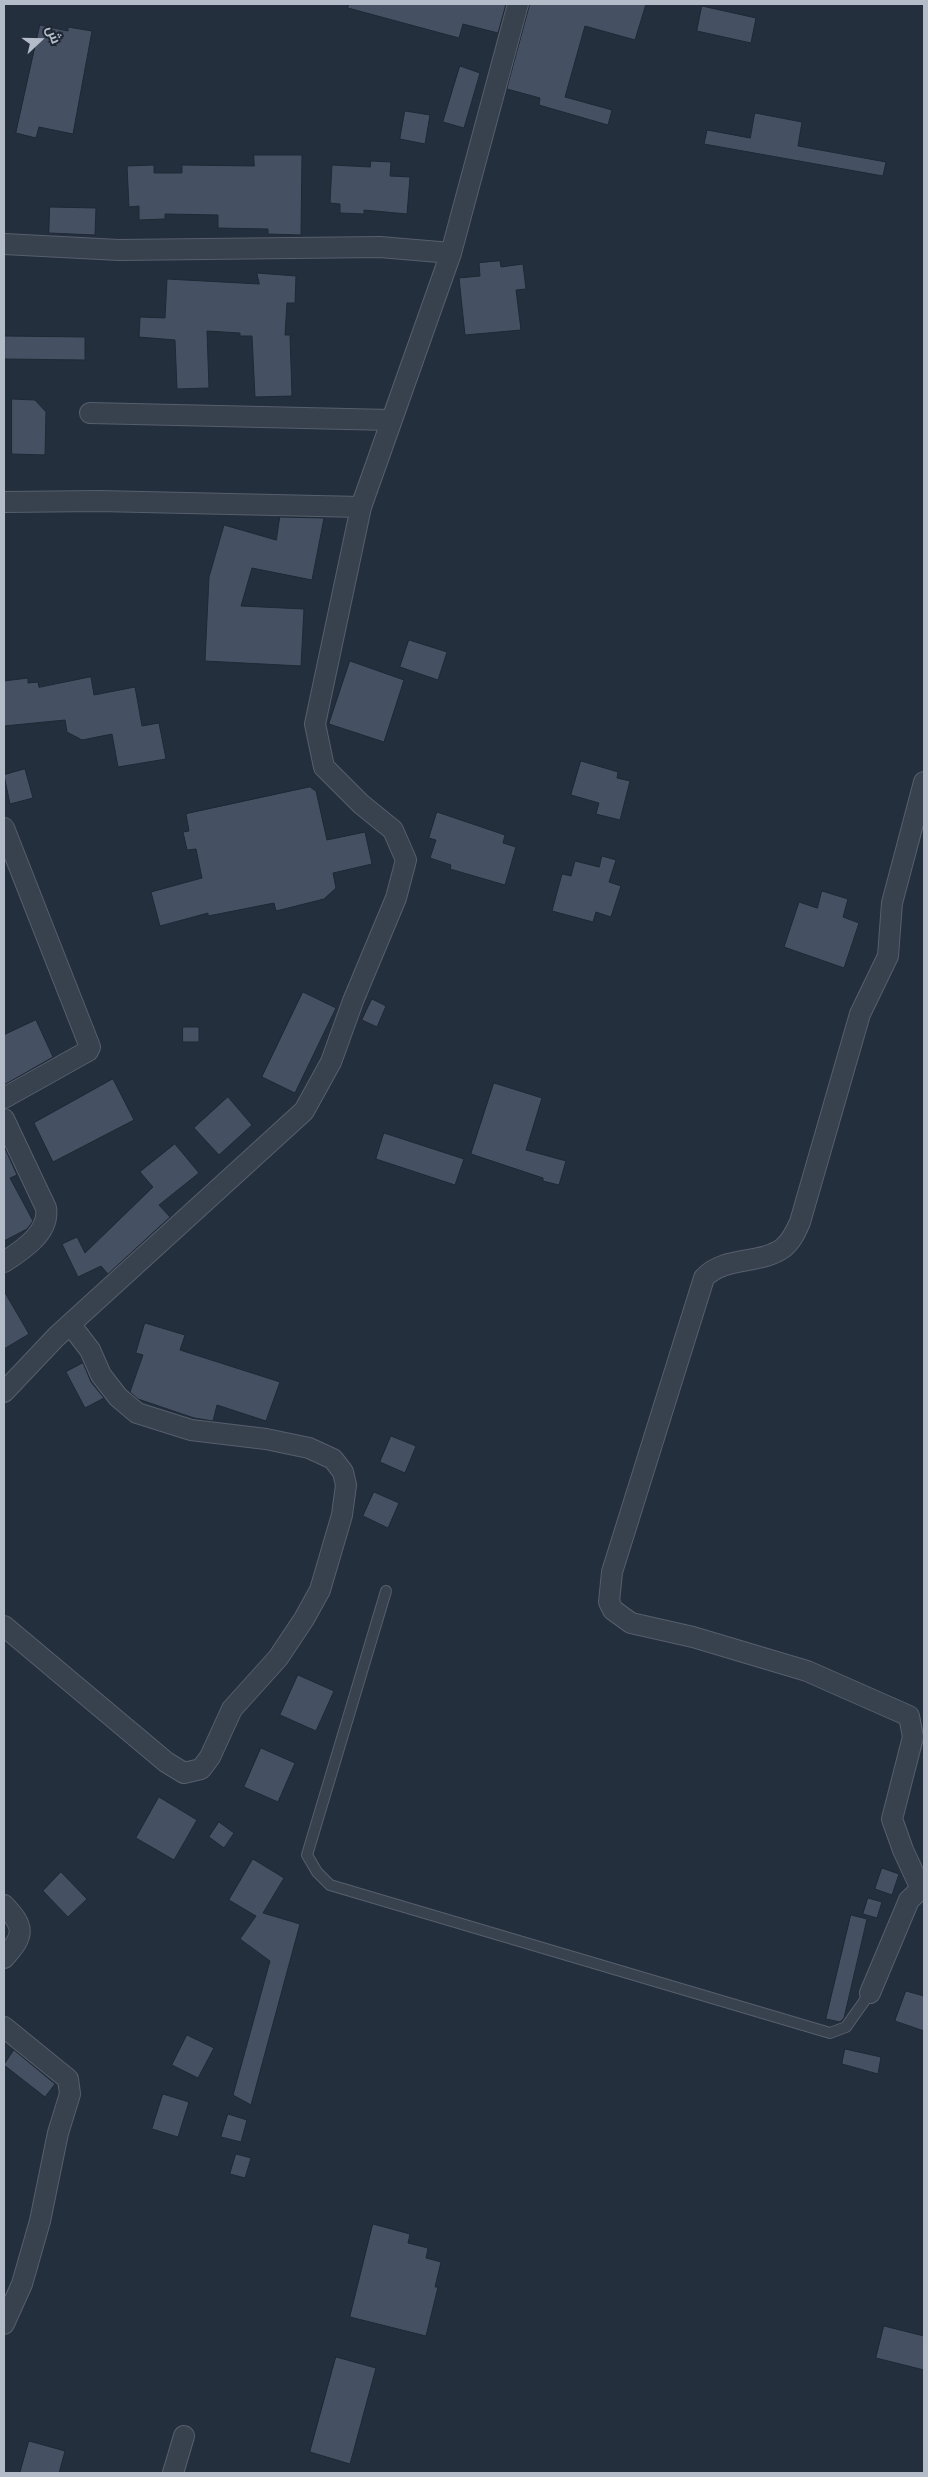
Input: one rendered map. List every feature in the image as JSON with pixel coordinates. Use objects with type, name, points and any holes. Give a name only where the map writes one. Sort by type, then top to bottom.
[{"type":"street","points":[[4,1392],[70,1324],[304,1111],[331,1062],[353,1001],[396,898],[406,860],[393,830],[361,804],[324,767],[315,724],[361,506],[390,420],[451,253],[518,4]]},
{"type":"street","points":[[4,244],[118,250],[380,246],[451,253]]},
{"type":"street","points":[[90,413],[390,420]]},
{"type":"street","points":[[4,502],[98,501],[361,506]]},
{"type":"street","points":[[870,1993],[909,1900],[922,1889],[902,1850],[892,1820],[913,1737],[909,1716],[807,1671],[693,1637],[631,1622],[613,1610],[608,1594],[612,1572],[704,1278],[718,1267],[755,1260],[783,1248],[793,1236],[800,1222],[860,1014],[888,956],[892,903],[924,782]]},
{"type":"street","points":[[4,828],[90,1047],[88,1051],[4,1098]]},
{"type":"street","points":[[4,1119],[46,1208],[47,1215],[44,1227],[18,1253],[4,1262]]},
{"type":"street","points":[[4,1626],[166,1762],[184,1773],[202,1770],[232,1709],[278,1658],[304,1619],[320,1590],[342,1515],[346,1485],[344,1472],[333,1459],[309,1448],[266,1439],[191,1430],[137,1413],[118,1397],[101,1375],[90,1350],[70,1324]]},
{"type":"street","points":[[4,1905],[20,1923],[20,1935],[4,1958]]},
{"type":"street","points":[[4,2026],[68,2079],[70,2094],[58,2133],[40,2221],[25,2275],[4,2324]]},
{"type":"street","points":[[173,2473],[184,2436]]},
{"type":"lane","points":[[386,1591],[307,1855],[317,1872],[330,1885],[830,2033],[846,2027],[870,1993]]},
{"type":"building","points":[[349,4],[506,4],[498,33],[463,24],[459,38],[348,8]]},
{"type":"building","points":[[530,4],[646,4],[635,40],[585,26],[565,97],[612,110],[608,125],[539,105],[540,98],[507,89]]},
{"type":"building","points":[[702,6],[756,18],[751,43],[697,31]]},
{"type":"building","points":[[40,25],[68,31],[68,27],[92,31],[73,134],[39,127],[36,138],[16,133]]},
{"type":"building","points":[[460,66],[480,73],[464,128],[443,122]]},
{"type":"building","points":[[405,111],[430,115],[425,144],[400,139]]},
{"type":"building","points":[[755,113],[802,122],[798,146],[886,162],[883,176],[704,144],[707,130],[750,138]]},
{"type":"building","points":[[254,155],[302,155],[301,235],[268,234],[268,229],[218,228],[218,215],[165,214],[165,219],[139,220],[139,206],[129,207],[127,166],[154,165],[154,173],[182,173],[182,165],[254,166]]},
{"type":"building","points":[[371,161],[391,162],[390,176],[410,177],[407,214],[364,210],[364,214],[340,213],[340,204],[330,203],[332,165],[370,167]]},
{"type":"building","points":[[50,207],[96,208],[95,235],[49,233]]},
{"type":"building","points":[[500,261],[501,267],[523,264],[526,289],[516,290],[521,330],[465,335],[459,278],[480,276],[479,263]]},
{"type":"building","points":[[257,273],[296,276],[295,303],[287,303],[285,335],[290,335],[292,396],[255,397],[252,336],[240,336],[240,333],[207,331],[209,388],[177,389],[175,340],[139,337],[140,317],[165,318],[167,279],[259,284]]},
{"type":"building","points":[[5,336],[85,337],[85,360],[5,359]]},
{"type":"building","points":[[12,399],[35,400],[46,412],[45,455],[12,454]]},
{"type":"building","points":[[280,517],[324,518],[312,580],[252,568],[241,606],[304,609],[301,666],[205,661],[209,577],[224,525],[276,540]]},
{"type":"building","points":[[409,640],[447,652],[438,680],[400,667]]},
{"type":"building","points":[[350,661],[404,680],[384,742],[329,724]]},
{"type":"building","points":[[91,677],[94,695],[135,687],[142,726],[159,723],[166,759],[118,767],[112,734],[82,740],[67,732],[65,720],[4,726],[4,681],[28,678],[28,683],[38,682],[39,687]]},
{"type":"building","points":[[581,761],[618,772],[617,778],[630,781],[620,820],[596,814],[599,803],[571,795]]},
{"type":"building","points":[[25,769],[33,798],[10,804],[4,775]]},
{"type":"building","points":[[310,787],[316,791],[327,840],[365,832],[372,864],[333,873],[336,888],[324,899],[276,911],[274,903],[208,916],[208,913],[160,926],[151,892],[202,878],[196,849],[187,850],[183,832],[189,831],[186,814]]},
{"type":"building","points":[[437,812],[505,835],[503,843],[516,847],[505,885],[450,869],[451,865],[430,858],[436,840],[429,838]]},
{"type":"building","points":[[602,856],[616,860],[609,882],[621,886],[611,917],[596,912],[593,922],[552,911],[562,874],[571,876],[575,861],[599,867]]},
{"type":"building","points":[[822,891],[848,899],[843,917],[859,923],[844,968],[784,947],[799,902],[817,908]]},
{"type":"building","points":[[303,992],[336,1008],[295,1093],[262,1077]]},
{"type":"building","points":[[372,999],[386,1006],[377,1027],[362,1020]]},
{"type":"building","points":[[36,1020],[53,1057],[4,1085],[4,1035]]},
{"type":"building","points":[[183,1027],[199,1027],[199,1042],[183,1042]]},
{"type":"building","points":[[113,1079],[134,1120],[53,1162],[34,1123]]},
{"type":"building","points":[[494,1083],[542,1098],[526,1150],[566,1161],[559,1185],[543,1181],[543,1178],[471,1154]]},
{"type":"building","points":[[228,1097],[252,1125],[219,1155],[194,1128]]},
{"type":"building","points":[[384,1133],[464,1159],[455,1185],[376,1159]]},
{"type":"building","points":[[175,1144],[199,1173],[159,1205],[170,1217],[108,1274],[101,1266],[78,1277],[62,1244],[77,1237],[85,1253],[153,1187],[140,1172]]},
{"type":"building","points":[[4,1146],[17,1175],[10,1178],[33,1221],[27,1229],[4,1241]]},
{"type":"building","points":[[4,1291],[29,1334],[4,1349]]},
{"type":"building","points":[[145,1323],[185,1335],[180,1350],[280,1382],[266,1421],[217,1405],[213,1421],[194,1418],[138,1399],[130,1392],[143,1355],[136,1353]]},
{"type":"building","points":[[83,1363],[91,1382],[104,1398],[85,1408],[66,1372]]},
{"type":"building","points":[[391,1436],[416,1446],[405,1473],[380,1462]]},
{"type":"building","points":[[374,1492],[399,1503],[388,1528],[363,1516]]},
{"type":"building","points":[[298,1675],[334,1691],[316,1731],[280,1715]]},
{"type":"building","points":[[261,1748],[295,1763],[278,1802],[244,1787]]},
{"type":"building","points":[[159,1797],[197,1820],[174,1860],[136,1838]]},
{"type":"building","points":[[219,1822],[234,1833],[224,1848],[209,1837]]},
{"type":"building","points":[[253,1859],[284,1878],[263,1913],[300,1924],[251,2105],[233,2095],[270,1961],[240,1939],[256,1916],[229,1900]]},
{"type":"building","points":[[882,1868],[899,1874],[892,1895],[875,1889]]},
{"type":"building","points":[[61,1872],[87,1899],[68,1917],[43,1891]]},
{"type":"building","points":[[868,1898],[882,1902],[877,1918],[863,1914]]},
{"type":"building","points":[[851,1915],[867,1919],[844,2018],[840,2022],[826,2019]]},
{"type":"building","points":[[906,1991],[924,1996],[924,2031],[895,2021]]},
{"type":"building","points":[[187,2035],[214,2048],[198,2078],[172,2065]]},
{"type":"building","points":[[845,2049],[881,2057],[878,2074],[842,2064]]},
{"type":"building","points":[[14,2050],[55,2084],[45,2097],[4,2065]]},
{"type":"building","points":[[163,2094],[189,2102],[178,2137],[152,2129]]},
{"type":"building","points":[[228,2114],[247,2120],[241,2142],[221,2137]]},
{"type":"building","points":[[236,2154],[251,2158],[245,2178],[230,2174]]},
{"type":"building","points":[[373,2224],[410,2234],[408,2243],[428,2248],[426,2258],[441,2262],[435,2287],[438,2287],[426,2336],[350,2317]]},
{"type":"building","points":[[884,2326],[924,2336],[924,2370],[876,2358]]},
{"type":"building","points":[[336,2357],[376,2368],[350,2464],[310,2452]]},
{"type":"building","points":[[29,2441],[65,2451],[59,2473],[20,2473]]}]
